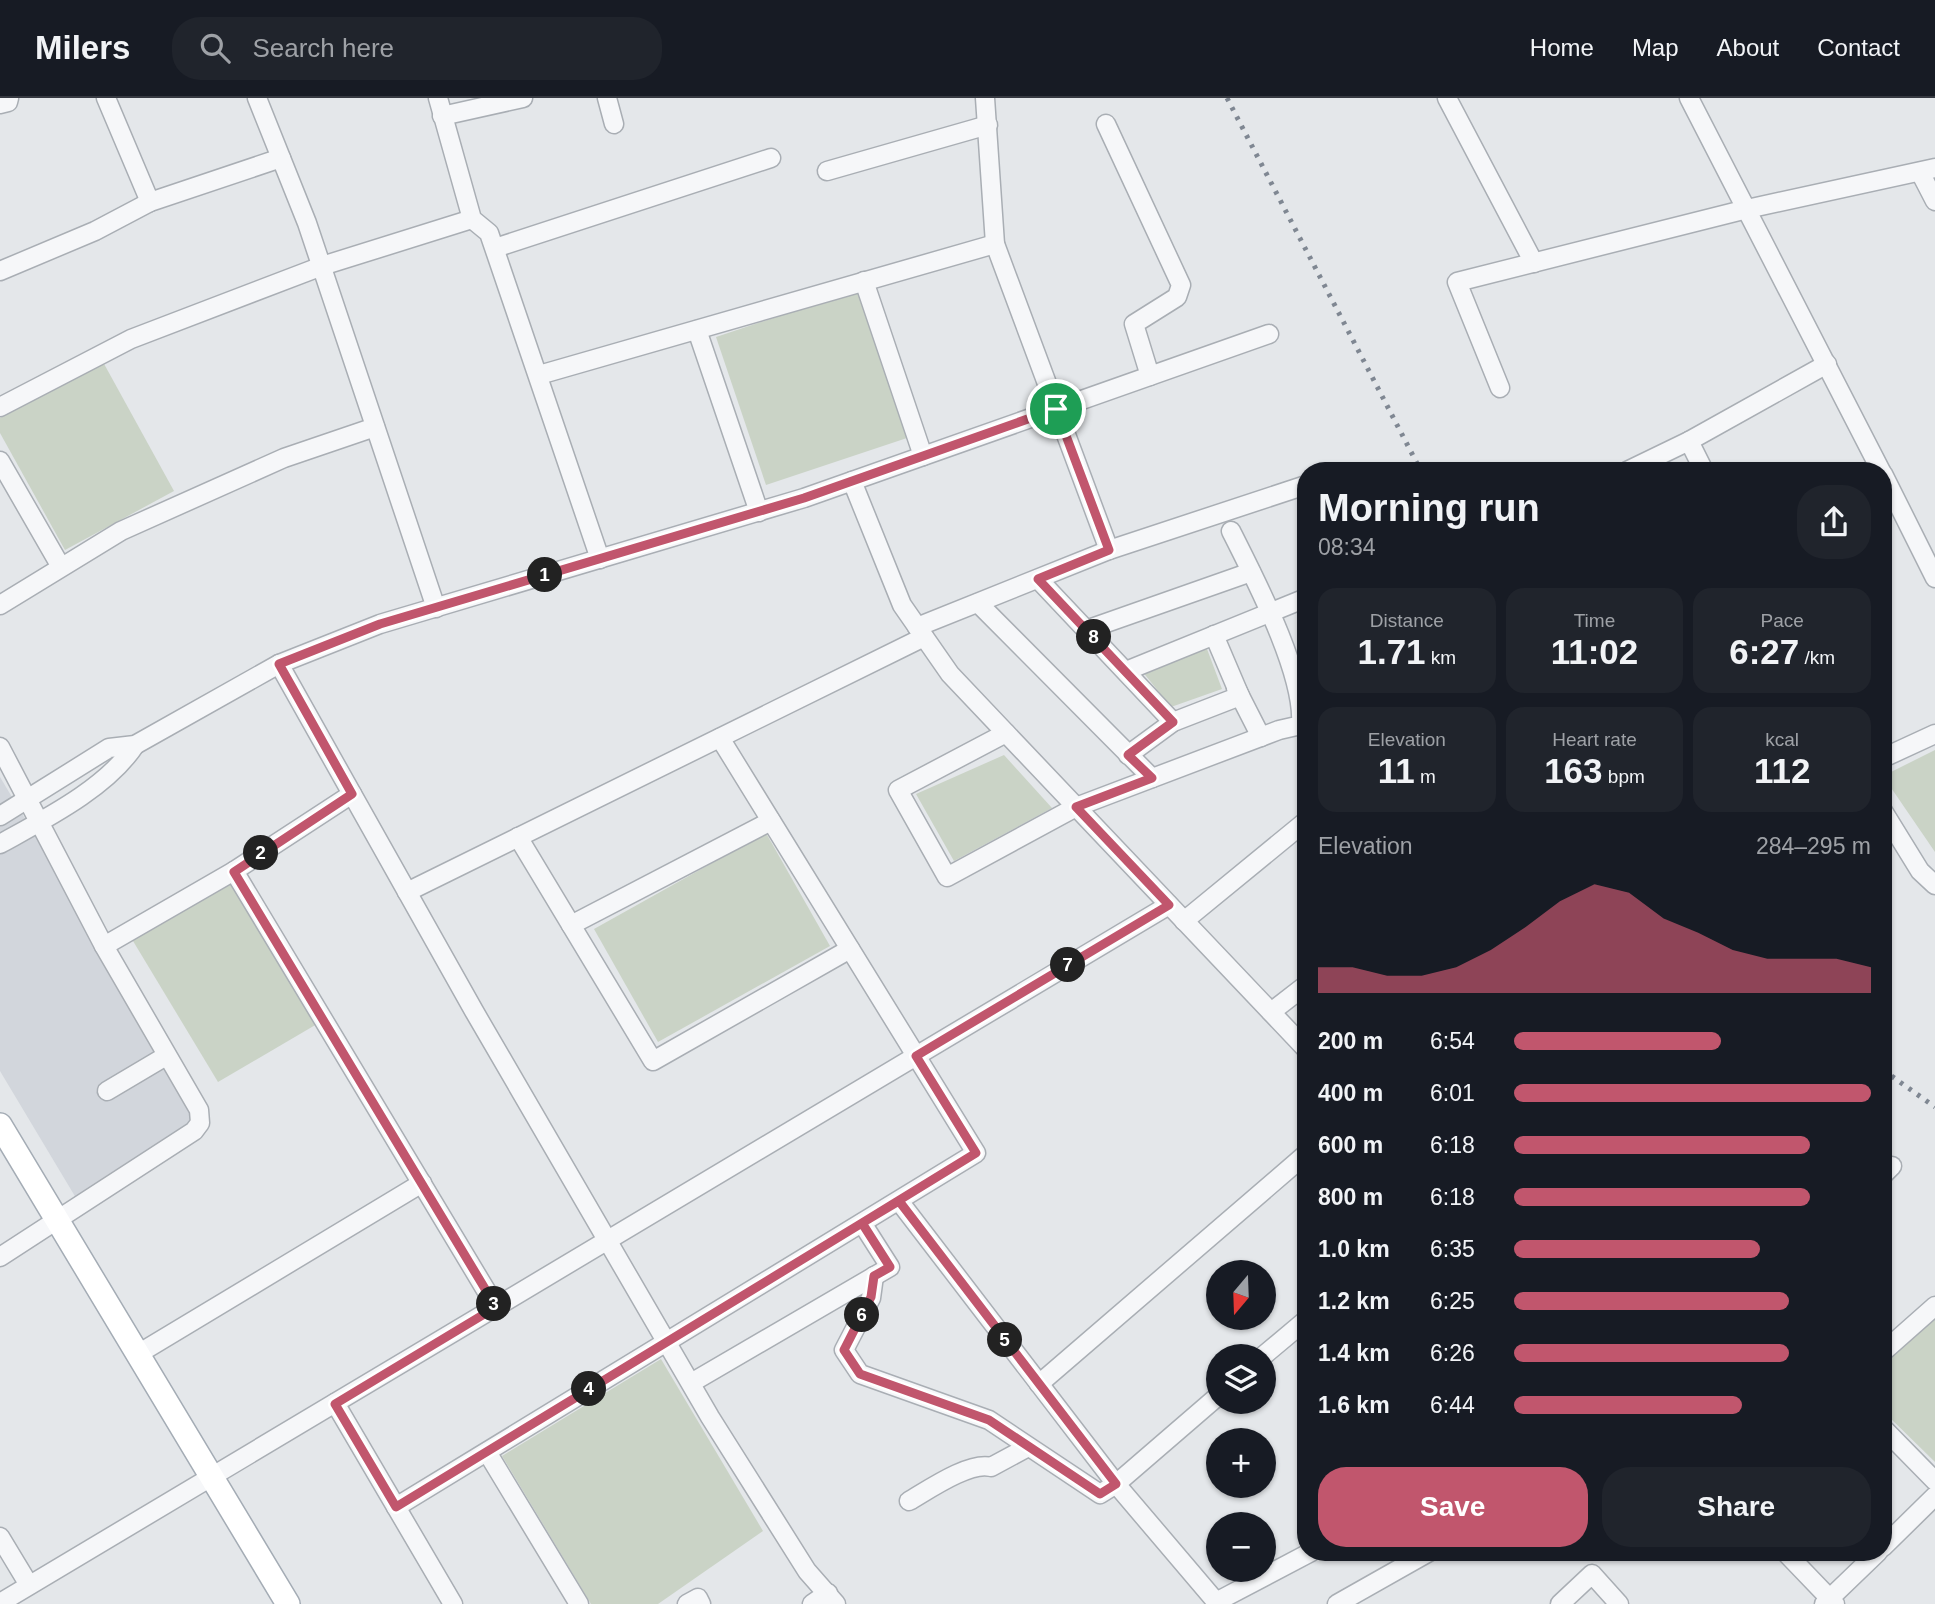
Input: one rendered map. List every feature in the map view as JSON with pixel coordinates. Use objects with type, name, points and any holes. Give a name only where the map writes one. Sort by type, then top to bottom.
[{"type":"main road","points":[[0,1125],[288,1604]]},
{"type":"street","points":[[0,104],[8,102],[9,98]]},
{"type":"street","points":[[106,98],[150,202]]},
{"type":"street","points":[[257,98],[322,266],[436,608]]},
{"type":"street","points":[[523,98],[440,107],[472,219],[489,233],[495,248],[600,559]]},
{"type":"street","points":[[607,98],[614,124]]},
{"type":"street","points":[[985,98],[995,244],[1109,550]]},
{"type":"street","points":[[1447,98],[1534,263]]},
{"type":"street","points":[[1689,98],[1877,462]]},
{"type":"street","points":[[1106,124],[1181,285],[1177,298],[1134,324],[1150,376]]},
{"type":"street","points":[[827,171],[988,125]]},
{"type":"street","points":[[0,271],[95,231],[150,202],[281,158]]},
{"type":"street","points":[[495,248],[771,158]]},
{"type":"street","points":[[1500,388],[1457,282],[1747,209],[1928,170],[1935,201]]},
{"type":"street","points":[[0,407],[131,339],[322,266],[472,219]]},
{"type":"street","points":[[539,375],[995,244]]},
{"type":"street","points":[[864,281],[923,456]]},
{"type":"street","points":[[697,330],[759,512]]},
{"type":"street","points":[[0,816],[109,748],[135,745],[279,664],[380,624],[759,512],[1269,334]]},
{"type":"street","points":[[1646,462],[1689,441],[1827,364]]},
{"type":"street","points":[[0,605],[121,531],[284,458],[375,427]]},
{"type":"street","points":[[1689,441],[1700,462]]},
{"type":"street","points":[[0,461],[61,567]]},
{"type":"street","points":[[852,481],[902,605],[950,674],[1297,1039]]},
{"type":"street","points":[[407,892],[720,738],[978,603],[1109,550],[1297,488]]},
{"type":"street","points":[[1892,488],[1928,546],[1935,578]]},
{"type":"street","points":[[1231,531],[1271,612],[1297,688]]},
{"type":"street","points":[[1086,630],[1251,572]]},
{"type":"street","points":[[1038,579],[1173,722]]},
{"type":"street","points":[[1126,671],[1297,602]]},
{"type":"street","points":[[978,603],[1152,778]]},
{"type":"street","points":[[1128,755],[1173,722],[1240,696],[1213,635]]},
{"type":"street","points":[[279,664],[407,892],[691,1383],[807,1571],[832,1599],[812,1604]]},
{"type":"street","points":[[1236,688],[1261,737]]},
{"type":"street","points":[[1006,733],[898,790],[947,877],[1076,807],[1261,737],[1297,726]]},
{"type":"street","points":[[1892,754],[1935,734]]},
{"type":"street","points":[[396,1507],[976,1153],[720,738]]},
{"type":"street","points":[[0,844],[41,821],[121,767],[135,745]]},
{"type":"street","points":[[0,747],[104,946],[199,1110],[200,1123],[194,1131],[0,1257]]},
{"type":"street","points":[[104,946],[234,872],[352,794]]},
{"type":"street","points":[[570,925],[771,821]]},
{"type":"street","points":[[1892,826],[1920,871],[1935,885]]},
{"type":"street","points":[[1184,920],[1297,828]]},
{"type":"street","points":[[518,837],[653,1061],[850,949]]},
{"type":"street","points":[[234,872],[496,1307]]},
{"type":"street","points":[[0,1603],[1169,905]]},
{"type":"street","points":[[1271,1012],[1297,992]]},
{"type":"street","points":[[107,1091],[166,1056]]},
{"type":"street","points":[[1039,1384],[1297,1162]]},
{"type":"street","points":[[138,1354],[422,1183]]},
{"type":"street","points":[[899,1201],[1116,1484],[1217,1603],[1297,1560]]},
{"type":"street","points":[[691,1383],[890,1267],[862,1223]]},
{"type":"street","points":[[874,1276],[871,1297],[844,1350],[860,1374],[989,1420],[1100,1494],[1116,1484],[1206,1406]]},
{"type":"street","points":[[1892,1344],[1935,1306]]},
{"type":"street","points":[[1276,1346],[1297,1328]]},
{"type":"street","points":[[335,1404],[453,1604]]},
{"type":"street","points":[[1892,1437],[1935,1481]]},
{"type":"street","points":[[909,1500],[950,1477],[983,1465],[991,1467],[1028,1447]]},
{"type":"street","points":[[487,1452],[579,1604]]},
{"type":"street","points":[[1892,1538],[1935,1496]]},
{"type":"street","points":[[0,1537],[29,1586]]},
{"type":"street","points":[[1337,1604],[1413,1561]]},
{"type":"street","points":[[1794,1561],[1830,1602],[1869,1561]]},
{"type":"street","points":[[1560,1604],[1592,1574],[1619,1604]]},
{"type":"street","points":[[687,1604],[698,1598],[701,1604]]},
{"type":"shaded area","points":[[858,290],[907,438],[766,485],[716,337]]},
{"type":"shaded area","points":[[103,362],[174,491],[65,550],[0,433],[0,418]]},
{"type":"shaded area","points":[[1207,649],[1222,689],[1171,707],[1142,671]]},
{"type":"shaded area","points":[[1935,750],[1935,852],[1892,789],[1892,772]]},
{"type":"shaded area","points":[[1004,755],[1052,808],[954,861],[916,794]]},
{"type":"shaded area","points":[[0,777],[202,1114],[76,1198],[0,1071]]},
{"type":"shaded area","points":[[766,833],[830,946],[658,1042],[594,929]]},
{"type":"shaded area","points":[[228,877],[317,1024],[218,1082],[130,936]]},
{"type":"shaded area","points":[[1935,1315],[1935,1462],[1892,1420],[1892,1357]]},
{"type":"shaded area","points":[[661,1359],[763,1531],[658,1604],[591,1604],[502,1456]]},
{"type":"railway","points":[[1227,98],[1416,462]]},
{"type":"railway","points":[[1892,1076],[1935,1107]]},
{"type":"route","points":[[1056,409],[804,498],[380,624],[279,664],[352,794],[234,872],[496,1307],[335,1404],[396,1507],[862,1223],[899,1201],[1116,1484],[1100,1494],[989,1420],[860,1374],[844,1350],[871,1297],[874,1276],[890,1267],[862,1223],[976,1153],[916,1056],[1169,905],[1076,807],[1152,778],[1128,755],[1173,722],[1038,579],[1109,550],[1056,409]]}]
